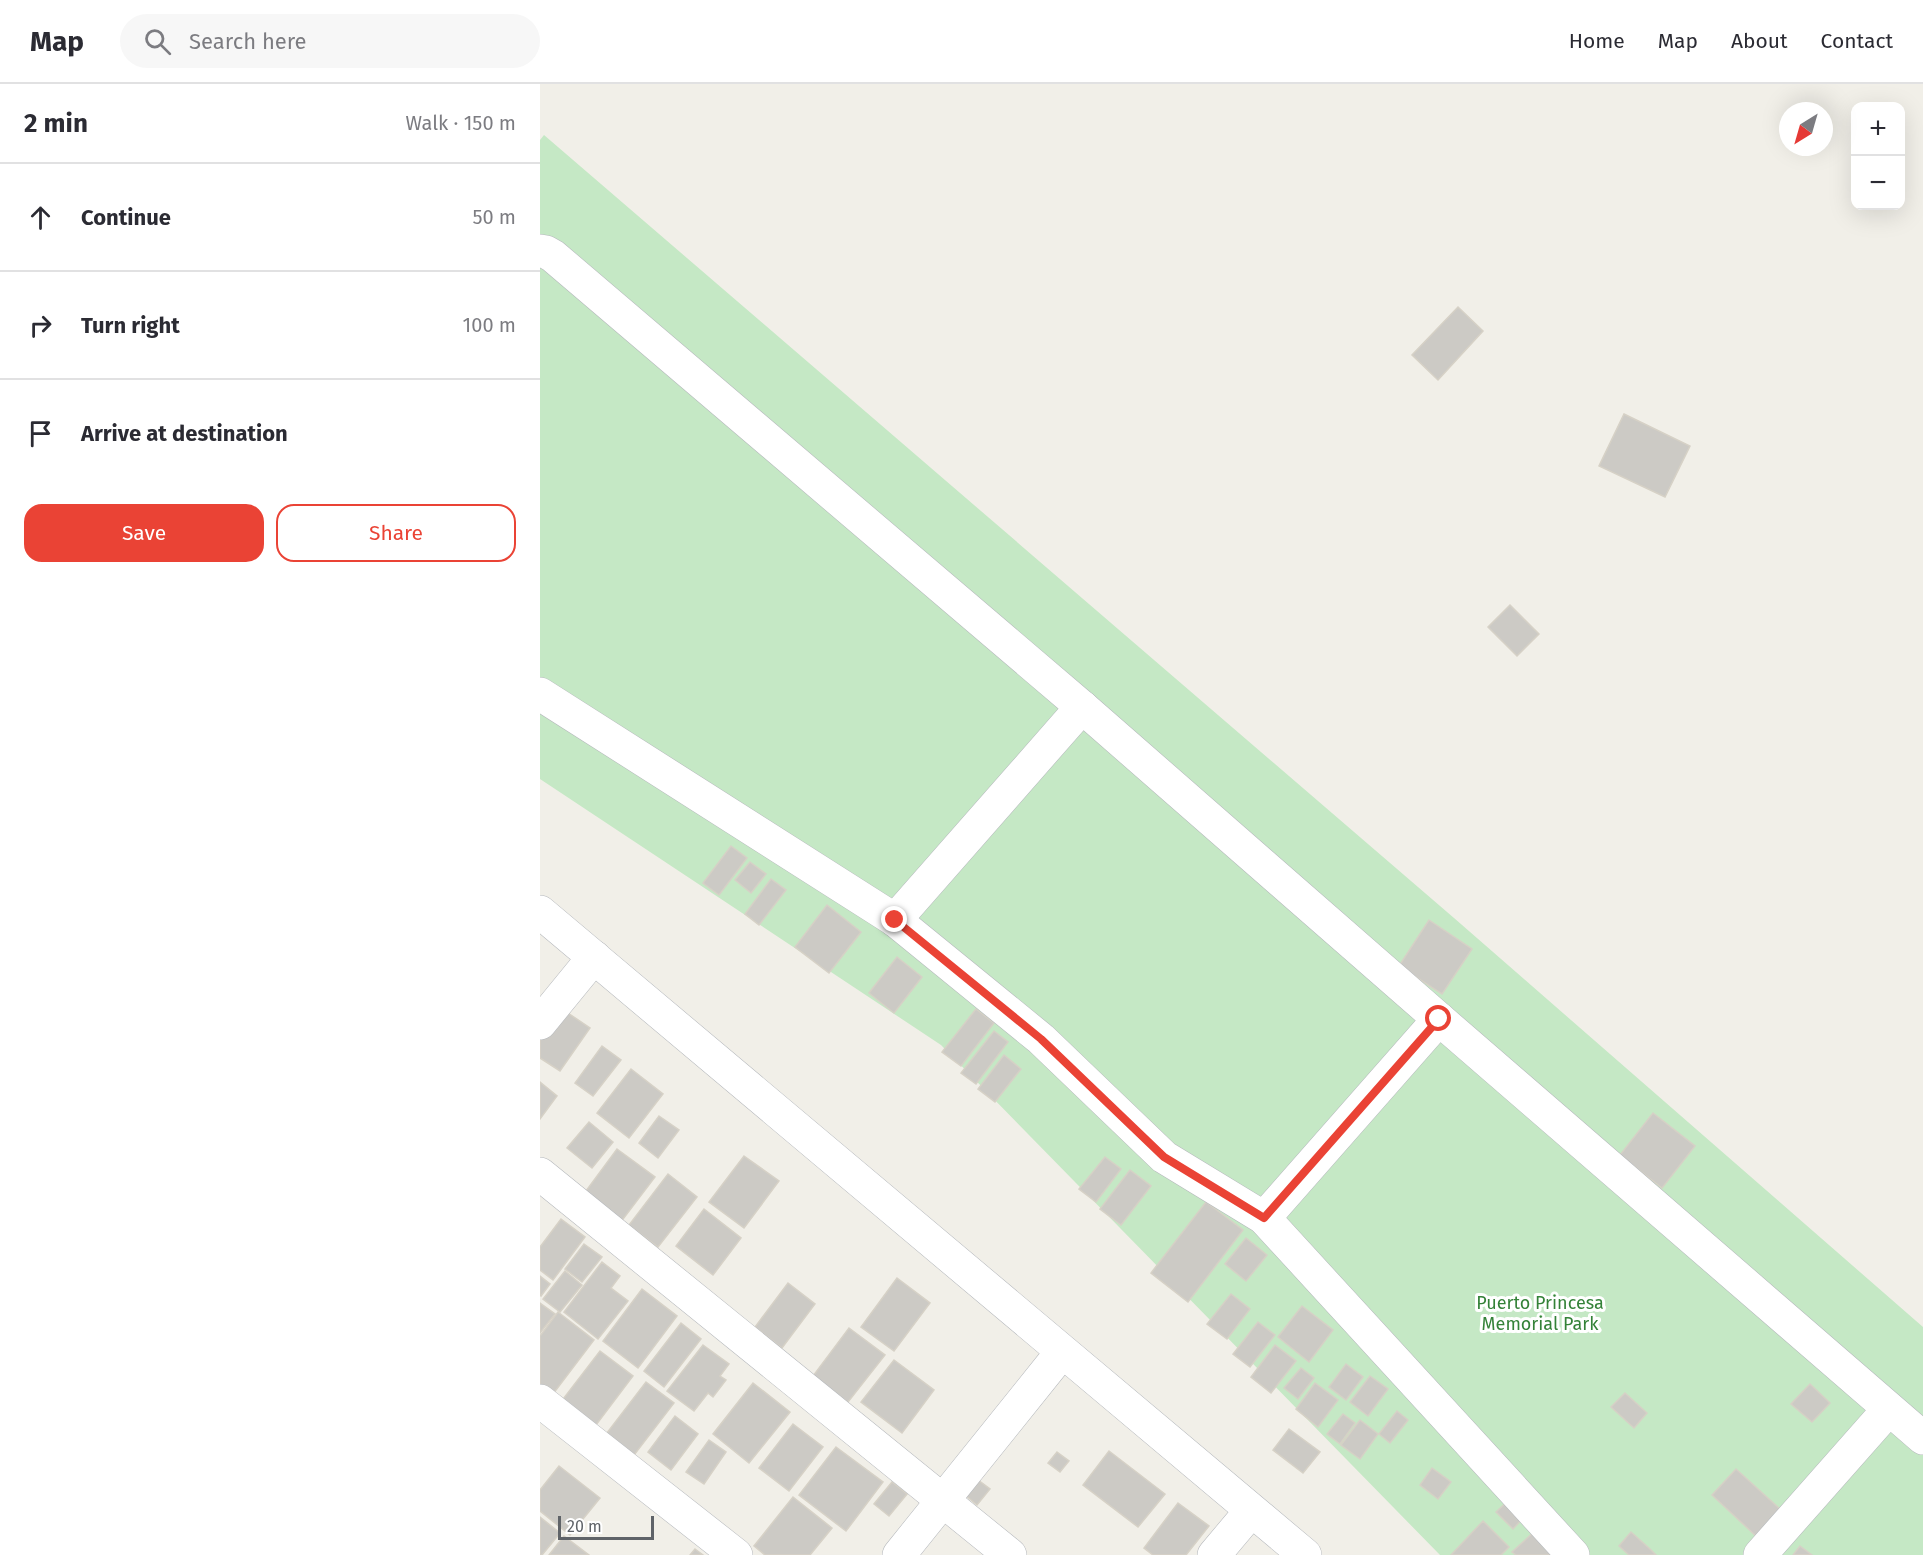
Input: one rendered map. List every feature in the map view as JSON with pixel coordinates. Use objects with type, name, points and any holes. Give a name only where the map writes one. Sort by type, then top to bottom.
[{"type":"street","points":[[540,251],[553,256],[1082,707],[1923,1438]]},
{"type":"street","points":[[540,694],[895,920],[1041,1039],[1164,1157],[1264,1218],[1573,1555]]},
{"type":"street","points":[[895,920],[1082,707]]},
{"type":"street","points":[[540,912],[1305,1555]]},
{"type":"street","points":[[540,1023],[594,957]]},
{"type":"street","points":[[1264,1218],[1439,1019]]},
{"type":"street","points":[[540,1174],[1010,1555]]},
{"type":"street","points":[[898,1555],[1062,1352]]},
{"type":"street","points":[[540,1401],[736,1555]]},
{"type":"street","points":[[1760,1555],[1889,1409]]},
{"type":"street","points":[[1214,1555],[1251,1511]]},
{"type":"green space","name":"Puerto Princesa Memorial Park","points":[[544,135],[1454,918],[1923,1327],[1923,1555],[1440,1555],[941,1045],[540,779],[540,140]]},
{"type":"building","points":[[1458,307],[1483,331],[1438,380],[1412,355]]},
{"type":"building","points":[[1624,414],[1690,446],[1665,497],[1599,466]]},
{"type":"building","points":[[1510,605],[1539,634],[1517,656],[1488,627]]},
{"type":"building","points":[[731,846],[747,858],[719,895],[703,883]]},
{"type":"building","points":[[750,862],[766,874],[751,893],[735,880]]},
{"type":"building","points":[[771,879],[786,890],[759,925],[745,914]]},
{"type":"building","points":[[827,905],[861,932],[829,973],[795,947]]},
{"type":"building","points":[[1429,920],[1472,949],[1442,994],[1399,966]]},
{"type":"building","points":[[897,957],[922,977],[894,1013],[869,993]]},
{"type":"building","points":[[559,1007],[590,1028],[560,1071],[540,1058],[540,1034]]},
{"type":"building","points":[[976,1009],[994,1023],[961,1066],[942,1052]]},
{"type":"building","points":[[994,1031],[1008,1042],[976,1084],[961,1073]]},
{"type":"building","points":[[602,1046],[621,1060],[593,1096],[575,1083]]},
{"type":"building","points":[[1004,1055],[1021,1069],[995,1102],[978,1089]]},
{"type":"building","points":[[631,1069],[663,1094],[629,1138],[597,1113]]},
{"type":"building","points":[[540,1082],[557,1096],[540,1119]]},
{"type":"building","points":[[1653,1113],[1695,1146],[1662,1188],[1620,1155]]},
{"type":"building","points":[[659,1116],[679,1130],[658,1158],[639,1143]]},
{"type":"building","points":[[589,1122],[613,1142],[592,1168],[567,1148]]},
{"type":"building","points":[[617,1149],[655,1177],[617,1227],[580,1199]]},
{"type":"building","points":[[744,1156],[779,1181],[744,1228],[709,1202]]},
{"type":"building","points":[[1105,1157],[1121,1169],[1096,1202],[1079,1189]]},
{"type":"building","points":[[1130,1170],[1151,1186],[1121,1225],[1100,1209]]},
{"type":"building","points":[[668,1174],[697,1197],[658,1247],[629,1225]]},
{"type":"building","points":[[1206,1202],[1243,1230],[1188,1302],[1151,1273]]},
{"type":"building","points":[[704,1209],[741,1238],[713,1275],[676,1246]]},
{"type":"building","points":[[561,1219],[585,1237],[553,1280],[540,1270],[540,1247]]},
{"type":"building","points":[[1246,1238],[1267,1255],[1246,1281],[1225,1264]]},
{"type":"building","points":[[584,1244],[602,1257],[582,1282],[565,1269]]},
{"type":"building","points":[[602,1262],[620,1276],[611,1288],[628,1301],[598,1339],[564,1312]]},
{"type":"building","points":[[565,1271],[582,1285],[560,1312],[543,1299]]},
{"type":"building","points":[[540,1276],[550,1284],[541,1296],[540,1295]]},
{"type":"building","points":[[897,1278],[930,1303],[894,1351],[861,1327]]},
{"type":"building","points":[[788,1283],[815,1304],[782,1348],[755,1327]]},
{"type":"building","points":[[642,1289],[677,1316],[638,1368],[603,1341]]},
{"type":"building","points":[[1231,1294],[1250,1309],[1227,1339],[1207,1324]]},
{"type":"building","points":[[540,1303],[555,1314],[540,1333]]},
{"type":"building","points":[[1302,1306],[1333,1330],[1309,1362],[1278,1337]]},
{"type":"building","points":[[558,1312],[594,1340],[553,1394],[540,1384],[540,1336]]},
{"type":"building","points":[[1258,1322],[1275,1335],[1250,1367],[1233,1354]]},
{"type":"building","points":[[681,1323],[701,1339],[664,1387],[644,1371]]},
{"type":"building","points":[[849,1328],[885,1355],[848,1402],[813,1376]]},
{"type":"building","points":[[703,1345],[729,1364],[720,1376],[726,1380],[713,1397],[708,1393],[694,1411],[667,1391]]},
{"type":"building","points":[[1275,1345],[1296,1361],[1271,1393],[1251,1377]]},
{"type":"building","points":[[600,1351],[633,1376],[593,1429],[560,1403]]},
{"type":"building","points":[[894,1360],[934,1390],[902,1433],[861,1402]]},
{"type":"building","points":[[1346,1364],[1363,1377],[1346,1400],[1329,1387]]},
{"type":"building","points":[[1301,1368],[1314,1378],[1298,1399],[1284,1388]]},
{"type":"building","points":[[1370,1376],[1388,1389],[1368,1416],[1350,1402]]},
{"type":"building","points":[[646,1382],[674,1403],[631,1459],[603,1438]]},
{"type":"building","points":[[753,1383],[790,1412],[749,1463],[713,1434]]},
{"type":"building","points":[[1315,1383],[1338,1400],[1318,1427],[1296,1409]]},
{"type":"building","points":[[1810,1384],[1830,1403],[1812,1422],[1791,1404]]},
{"type":"building","points":[[1625,1393],[1647,1413],[1634,1428],[1611,1407]]},
{"type":"building","points":[[1397,1411],[1408,1420],[1390,1443],[1379,1434]]},
{"type":"building","points":[[1343,1414],[1355,1423],[1340,1444],[1327,1434]]},
{"type":"building","points":[[675,1416],[698,1434],[671,1470],[648,1452]]},
{"type":"building","points":[[1360,1420],[1378,1434],[1360,1459],[1341,1445]]},
{"type":"building","points":[[793,1424],[823,1447],[789,1491],[759,1468]]},
{"type":"building","points":[[1289,1429],[1320,1452],[1303,1473],[1273,1450]]},
{"type":"building","points":[[709,1440],[726,1452],[704,1484],[686,1472]]},
{"type":"building","points":[[836,1447],[883,1482],[846,1531],[799,1495]]},
{"type":"building","points":[[1109,1451],[1165,1494],[1138,1527],[1083,1485]]},
{"type":"building","points":[[1057,1452],[1069,1461],[1060,1472],[1048,1463]]},
{"type":"building","points":[[559,1466],[600,1498],[570,1535],[540,1511],[540,1490]]},
{"type":"building","points":[[1432,1468],[1451,1482],[1438,1499],[1420,1485]]},
{"type":"building","points":[[1736,1469],[1781,1510],[1757,1537],[1712,1495]]},
{"type":"building","points":[[970,1474],[990,1489],[977,1505],[958,1489]]},
{"type":"building","points":[[892,1482],[907,1494],[889,1516],[874,1504]]},
{"type":"building","points":[[793,1497],[832,1528],[810,1555],[765,1555],[754,1546]]},
{"type":"building","points":[[1510,1499],[1526,1515],[1513,1529],[1496,1512]]},
{"type":"building","points":[[1178,1503],[1209,1526],[1186,1555],[1153,1555],[1144,1548]]},
{"type":"building","points":[[540,1517],[560,1533],[542,1555],[540,1555]]},
{"type":"building","points":[[1483,1521],[1509,1547],[1501,1555],[1451,1555]]},
{"type":"building","points":[[1536,1530],[1559,1555],[1516,1555],[1512,1552]]},
{"type":"building","points":[[1631,1532],[1656,1555],[1629,1555],[1619,1546]]},
{"type":"building","points":[[564,1536],[589,1555],[549,1555]]},
{"type":"building","points":[[1800,1546],[1812,1555],[1793,1555]]},
{"type":"building","points":[[695,1549],[703,1555],[690,1555]]},
{"type":"route","points":[[895,920],[1041,1039],[1164,1157],[1264,1218],[1439,1019]]}]
